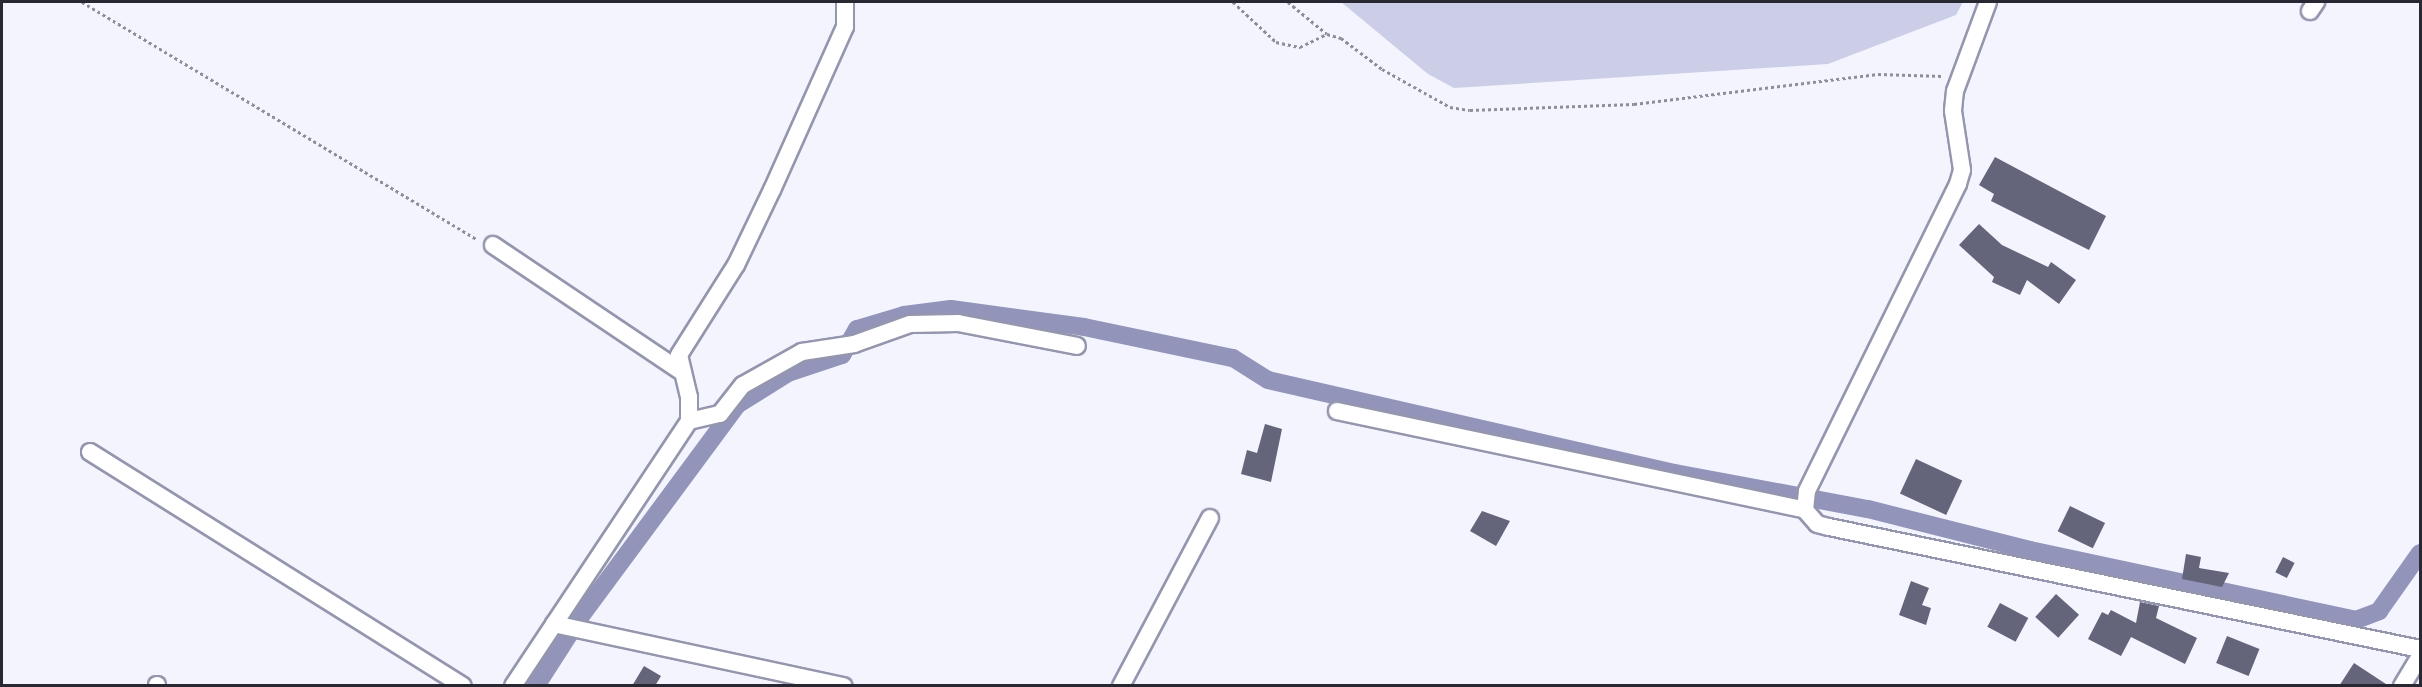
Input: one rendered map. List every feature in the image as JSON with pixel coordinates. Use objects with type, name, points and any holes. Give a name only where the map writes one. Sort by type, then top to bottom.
[{"type":"street","points":[[513,686],[689,421],[689,397],[680,370],[683,345],[736,265],[772,190],[845,27],[845,2]]},
{"type":"street","points":[[1806,502],[1958,184],[1961,155],[1953,111],[1959,79],[1988,2]]},
{"type":"street","points":[[493,245],[680,370]]},
{"type":"street","points":[[689,421],[720,414],[743,385],[802,352],[854,344],[910,324],[958,323],[1077,346]]},
{"type":"street","points":[[1337,411],[1806,502]]},
{"type":"street","points":[[90,452],[463,686]]},
{"type":"street","points":[[1806,502],[1817,524],[1829,527],[2421,649]]},
{"type":"street","points":[[1121,686],[1210,518]]},
{"type":"street","points":[[554,624],[843,686]]},
{"type":"street","points":[[2402,686],[2421,656]]},
{"type":"path","points":[[82,2],[438,218],[493,245]]},
{"type":"path","points":[[1233,2],[1276,42],[1300,47],[1327,34]]},
{"type":"path","points":[[1288,2],[1327,34],[1341,38],[1382,69],[1450,107],[1488,111],[1654,102],[1878,74],[1959,79]]},
{"type":"shaded area","points":[[1341,2],[1963,2],[1956,15],[1828,64],[1454,88],[1428,74]]},
{"type":"building","points":[[1995,157],[2106,216],[2089,250],[1991,201],[1994,194],[1979,185]]},
{"type":"building","points":[[1979,224],[2002,245],[2048,267],[2051,262],[2076,280],[2059,304],[2027,280],[2020,295],[1992,282],[1994,277],[1959,245]]},
{"type":"building","points":[[1265,424],[1282,429],[1271,482],[1241,474],[1247,450],[1257,453]]},
{"type":"building","points":[[1916,459],[1962,481],[1946,515],[1900,493]]},
{"type":"building","points":[[2070,506],[2105,523],[2093,548],[2058,531]]},
{"type":"building","points":[[1482,511],[1510,521],[1496,546],[1470,531]]},
{"type":"building","points":[[2186,554],[2201,557],[2199,568],[2229,573],[2222,587],[2182,579]]},
{"type":"building","points":[[2283,557],[2295,563],[2287,578],[2275,572]]},
{"type":"building","points":[[1911,581],[1929,588],[1922,605],[1931,608],[1926,625],[1899,615]]},
{"type":"building","points":[[2056,594],[2079,615],[2058,638],[2035,617]]},
{"type":"building","points":[[2140,602],[2159,606],[2156,618],[2197,638],[2185,664],[2131,637],[2121,656],[2088,639],[2102,612],[2108,615],[2111,610],[2136,623]]},
{"type":"building","points":[[2000,603],[2028,618],[2016,642],[1987,627]]},
{"type":"building","points":[[2227,636],[2259,649],[2249,676],[2216,663]]},
{"type":"building","points":[[2354,663],[2389,686],[2339,686]]},
{"type":"building","points":[[644,666],[661,676],[655,686],[632,686]]},
{"type":"waterway","points":[[536,686],[581,616],[737,405],[788,373],[842,355],[857,329],[904,315],[951,309],[1084,327],[1233,358],[1268,380],[1675,473],[1868,509],[2030,550],[2356,620],[2379,611],[2420,553]]}]
